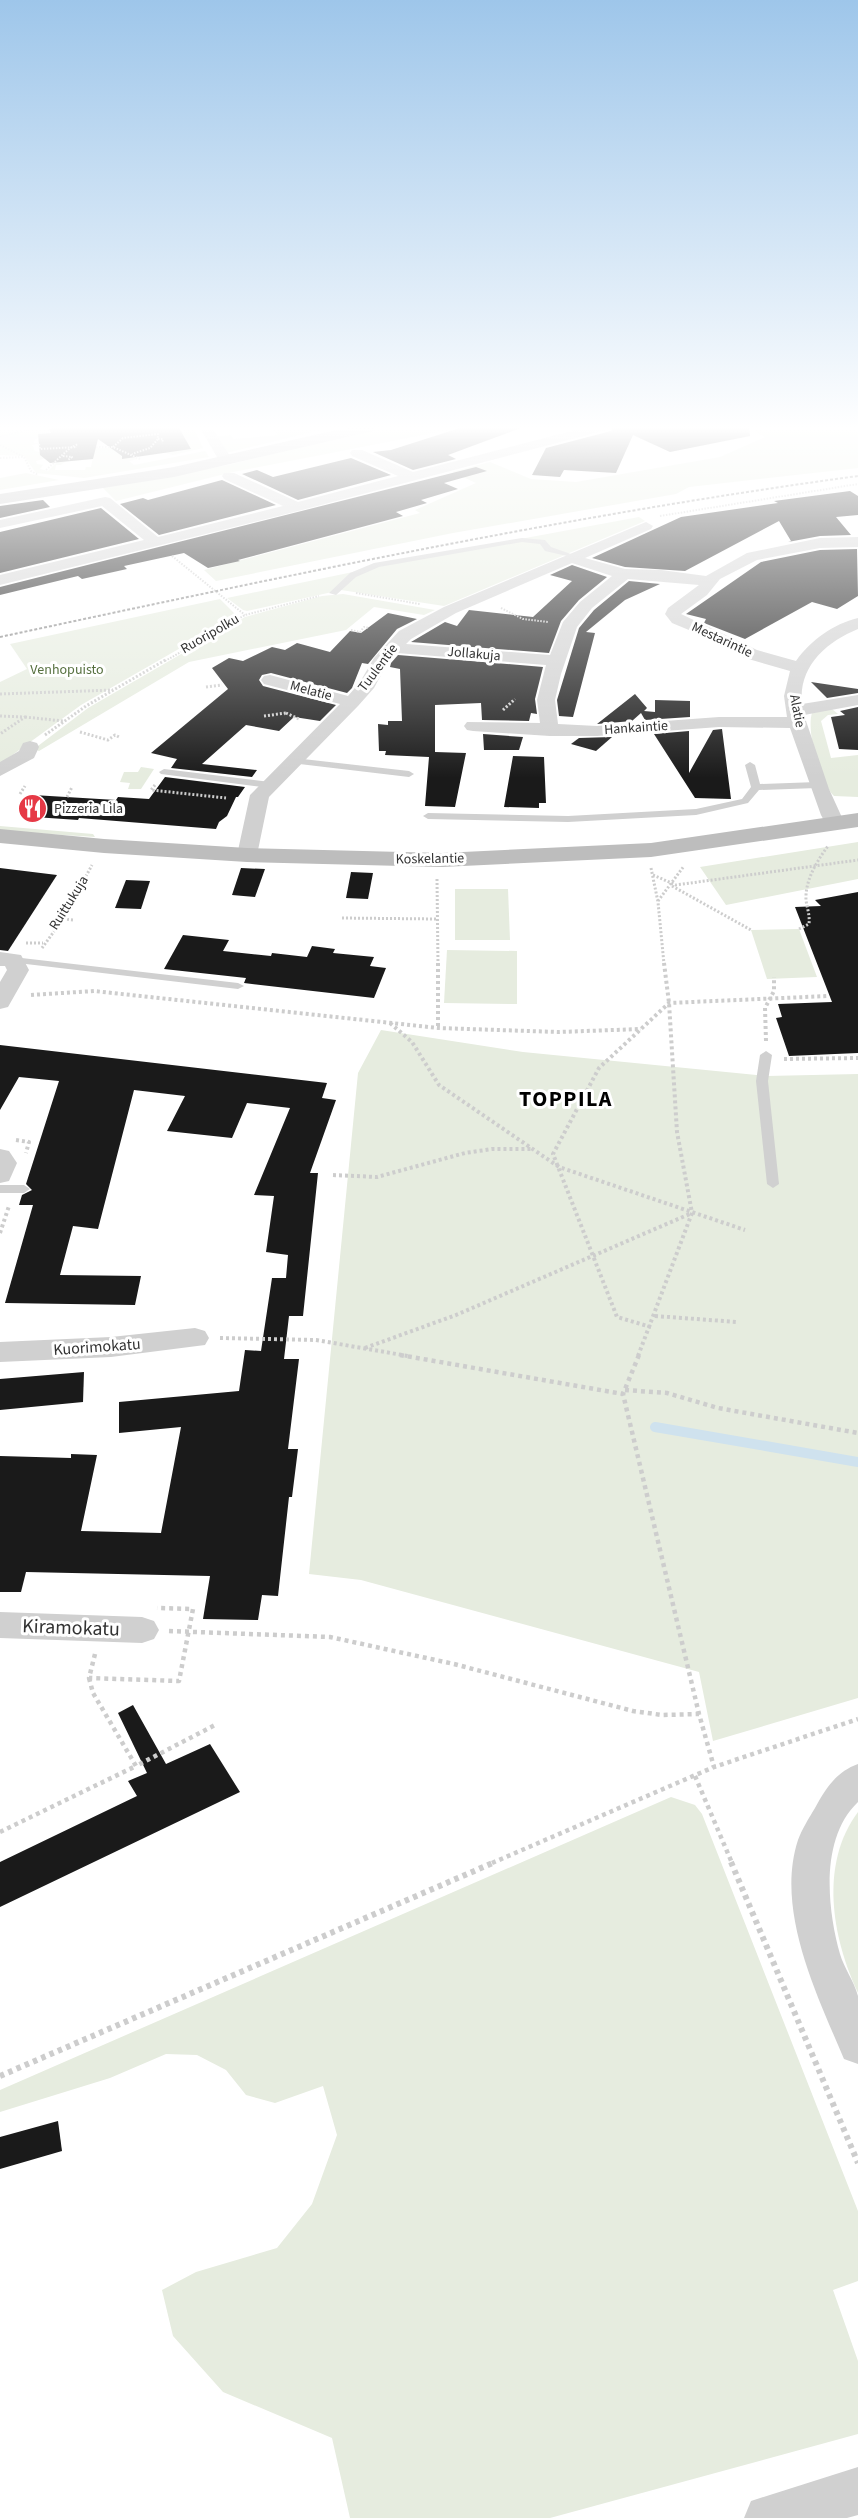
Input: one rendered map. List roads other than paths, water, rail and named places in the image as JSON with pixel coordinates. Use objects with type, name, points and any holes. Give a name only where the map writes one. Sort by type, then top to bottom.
[{"type":"main road","name":"Koskelantie","points":[[0,836],[104,846],[247,855],[442,860],[651,850],[841,829]]},
{"type":"street","points":[[0,580],[150,544]]},
{"type":"street","name":"Tuulentie","points":[[247,855],[256,803],[260,795],[352,702],[368,684],[380,662],[405,635],[450,610],[600,544]]},
{"type":"street","name":"Mestarintie","points":[[800,668],[752,654],[675,618],[674,610],[701,592],[714,576],[752,556],[817,544]]},
{"type":"street","points":[[568,556],[624,574],[661,575],[708,581]]},
{"type":"street","points":[[8,562],[22,574]]},
{"type":"street","points":[[550,731],[546,700],[556,661],[569,626],[586,605],[624,574]]},
{"type":"street","name":"Alatie","points":[[841,829],[825,806],[817,785],[797,717],[793,689],[800,668],[823,640],[858,623]]},
{"type":"street","name":"Jollakuja","points":[[392,648],[556,661]]},
{"type":"street","name":"Melatie","points":[[270,680],[352,702]]},
{"type":"street","name":"Hankaintie","points":[[473,726],[550,731],[597,731],[797,717],[858,700]]},
{"type":"street","points":[[0,770],[27,754],[30,747]]},
{"type":"street","points":[[0,1002],[10,963]]},
{"type":"street","points":[[0,1156],[4,1163],[0,1175]]},
{"type":"street","name":"Kuorimokatu","points":[[0,1352],[111,1347],[195,1338]]},
{"type":"street","name":"Kiramokatu","points":[[0,1625],[142,1630]]},
{"type":"street","points":[[858,1779],[840,1796],[816,1841],[809,1893],[821,1954],[858,2045]]},
{"type":"street","points":[[768,2518],[858,2491]]},
{"type":"lane","points":[[333,593],[353,575],[377,566],[502,544]]},
{"type":"lane","points":[[543,544],[548,549],[568,556]]},
{"type":"lane","points":[[294,760],[409,774]]},
{"type":"lane","points":[[750,765],[756,787]]},
{"type":"lane","points":[[164,772],[270,785]]},
{"type":"lane","points":[[428,816],[568,819],[696,812],[745,801],[756,787],[817,785]]},
{"type":"lane","points":[[10,963],[238,986]]},
{"type":"lane","points":[[766,1054],[762,1081],[773,1184]]},
{"type":"lane","points":[[0,1189],[24,1189]]},
{"type":"waterway","points":[[655,1427],[858,1462]]},
{"type":"railway","points":[[0,637],[452,544]]},
{"type":"place","name":"Pizzeria Lila","points":[[33,809]]},
{"type":"district","name":"TOPPILA","points":[[566,1099]]},
{"type":"park label","name":"Venhopuisto","points":[[67,670]]}]
